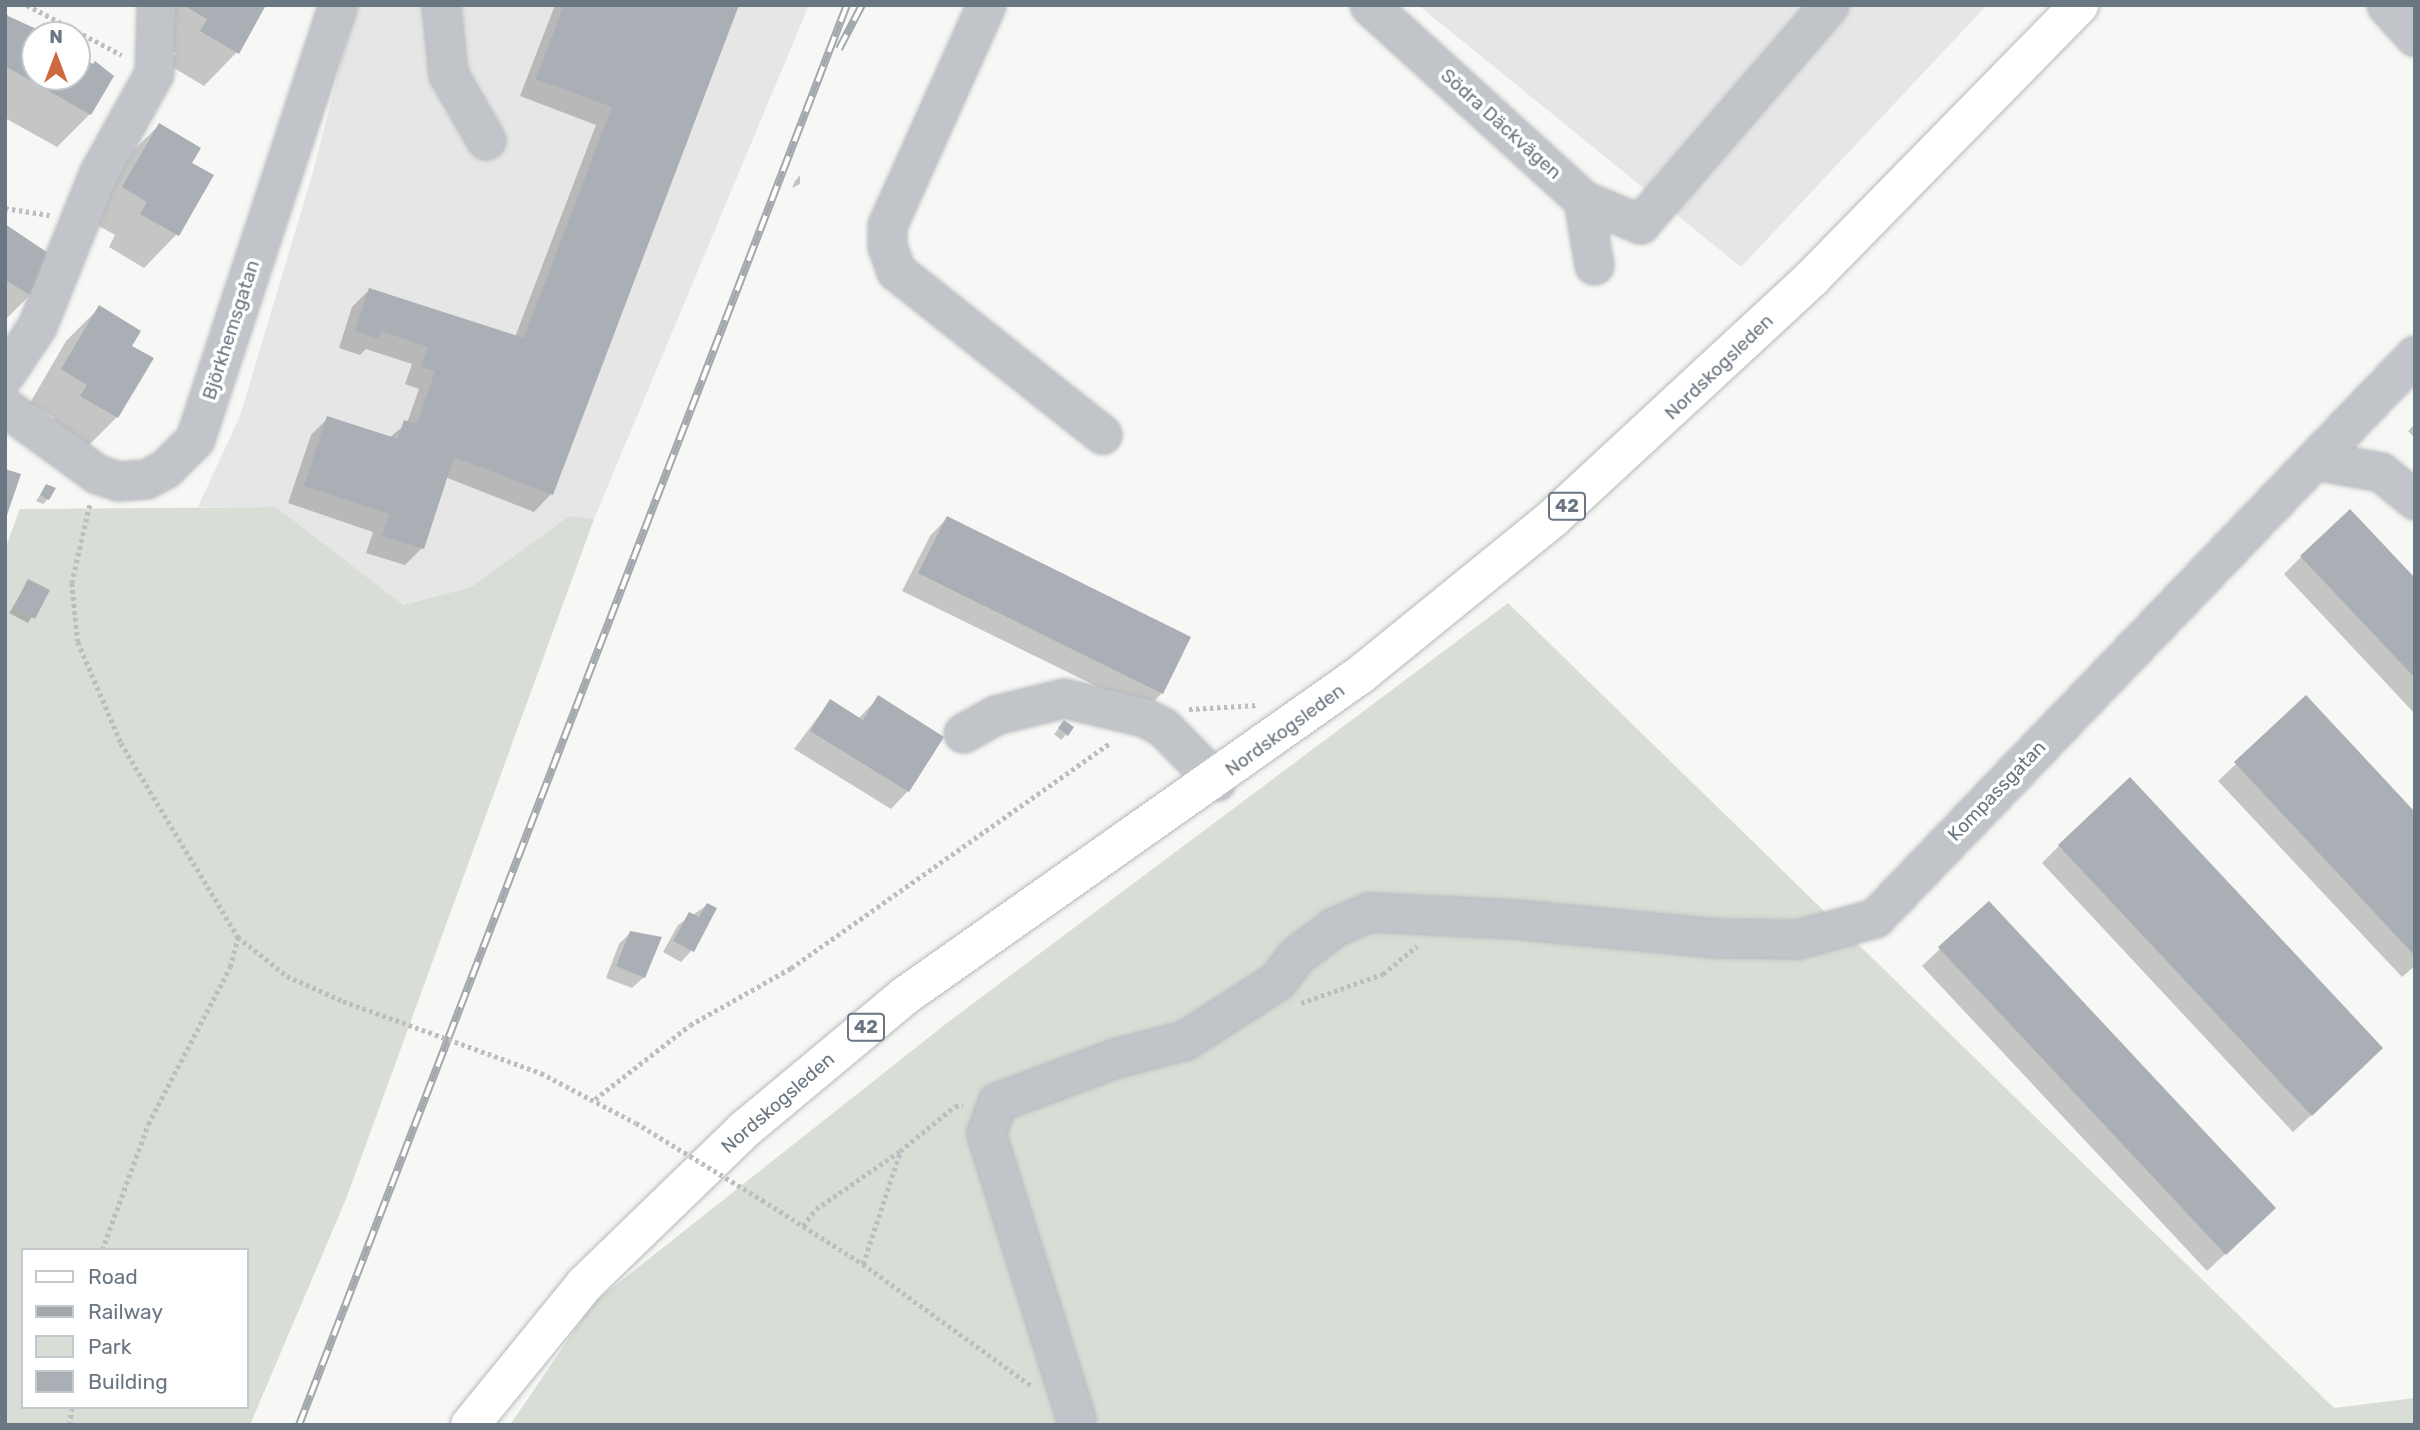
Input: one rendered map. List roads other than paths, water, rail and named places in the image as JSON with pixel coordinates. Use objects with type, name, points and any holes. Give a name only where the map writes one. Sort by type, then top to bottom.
[{"type":"main road","name":"Nordskogsleden","points":[[470,1425],[584,1285],[746,1129],[906,995],[1216,780],[1443,608],[1665,418],[1812,278],[2079,5]]},
{"type":"street","points":[[5,374],[37,327],[98,174],[140,106],[154,67],[156,5]]},
{"type":"street","name":"Björkhemsgatan","points":[[5,407],[97,474],[118,481],[146,479],[165,469],[195,439],[338,5]]},
{"type":"street","points":[[441,5],[448,74],[486,140]]},
{"type":"street","points":[[986,5],[887,225],[887,246],[896,271],[1102,434]]},
{"type":"street","name":"Södra Däckvägen","points":[[1368,5],[1583,200],[1640,224],[1829,5]]},
{"type":"street","points":[[2386,5],[2415,37]]},
{"type":"street","points":[[1583,200],[1594,265]]},
{"type":"street","name":"Kompassgatan","points":[[1076,1419],[986,1133],[996,1101],[1115,1058],[1185,1040],[1277,981],[1296,956],[1334,927],[1370,912],[1452,916],[1717,938],[1798,939],[1875,918],[2415,355]]},
{"type":"street","points":[[2314,460],[2381,472],[2415,500]]},
{"type":"street","points":[[963,733],[1024,705],[1064,698],[1144,718],[1163,727],[1216,780]]},
{"type":"railway","points":[[299,1425],[847,5]]},
{"type":"railway","points":[[839,49],[862,5]]}]
